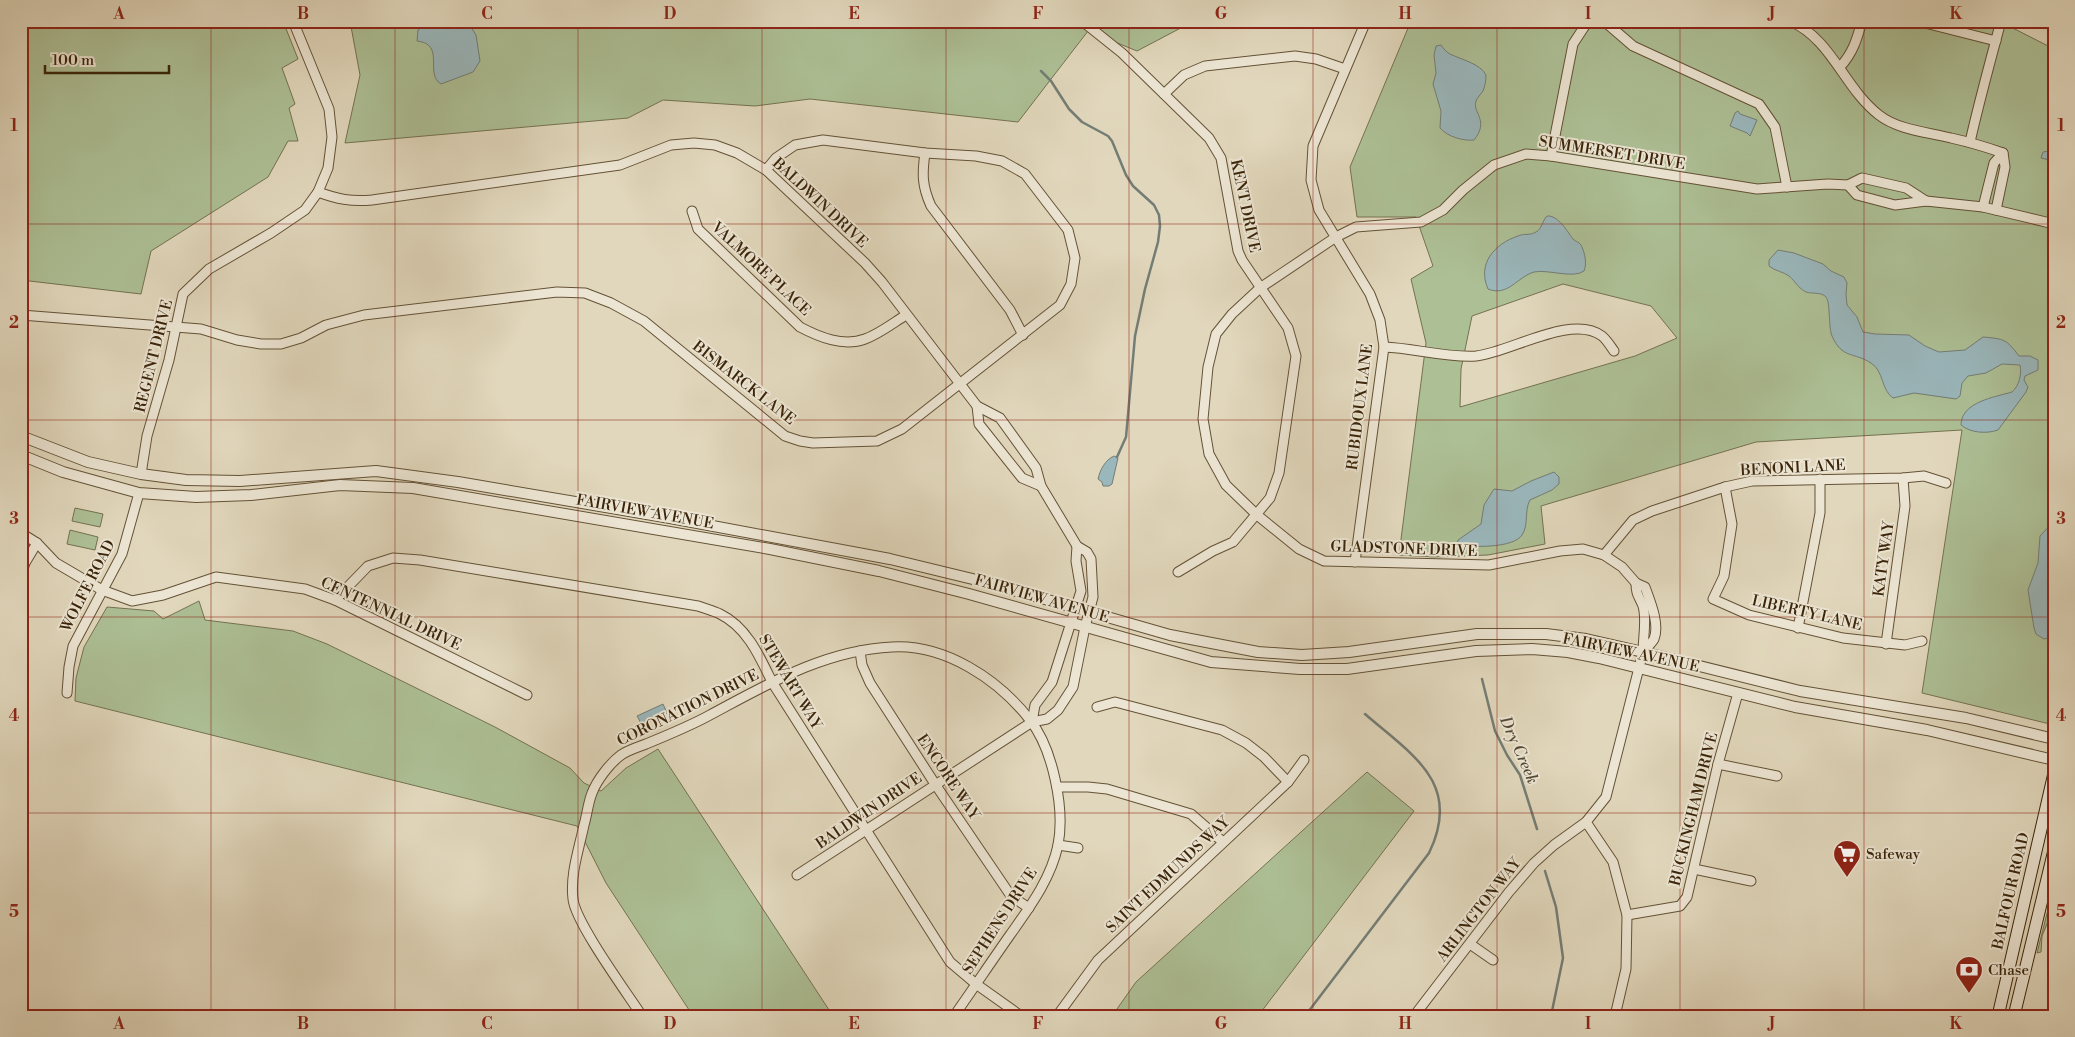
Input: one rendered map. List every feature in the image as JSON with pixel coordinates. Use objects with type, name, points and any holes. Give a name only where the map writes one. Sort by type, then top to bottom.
[{"type":"main road","name":"BALFOUR ROAD","points":[[1998,1016],[2054,774]]},
{"type":"main road","name":"BALFOUR ROAD","points":[[2014,1016],[2054,850]]},
{"type":"street","name":"REGENT DRIVE","points":[[141,474],[147,436],[176,328],[183,294],[209,269],[306,210],[318,192],[328,168],[332,137],[329,109],[293,21]]},
{"type":"street","name":"KENT DRIVE","points":[[1082,21],[1122,53],[1210,138],[1221,158],[1238,251],[1260,288],[1288,328],[1296,356],[1280,473],[1270,498],[1233,542],[1213,551],[1178,572]]},
{"type":"street","name":"RUBIDOUX LANE","points":[[1355,562],[1384,347],[1380,320],[1370,294],[1319,210],[1311,180],[1313,146],[1366,21]]},
{"type":"street","points":[[1551,156],[1573,44],[1588,21]]},
{"type":"street","points":[[1604,21],[1633,46],[1759,104],[1775,127],[1788,186]]},
{"type":"street","points":[[1790,21],[1811,34],[1824,47],[1857,93],[1879,115],[1898,125],[2003,152]]},
{"type":"street","points":[[1840,67],[1854,49],[1862,21]]},
{"type":"street","points":[[1917,21],[1996,41]]},
{"type":"street","points":[[1970,142],[1982,87],[2001,21]]},
{"type":"street","points":[[1164,94],[1184,75],[1205,66],[1295,56],[1316,58],[1345,69]]},
{"type":"street","name":"BISMARCK LANE","points":[[21,315],[201,329],[237,340],[261,344],[281,344],[301,338],[326,325],[364,315],[557,292],[585,293],[611,302],[644,321],[785,436],[800,441],[813,442],[876,441],[902,430],[1023,335],[1060,305],[1071,284],[1075,258],[1068,230],[1025,174],[1002,161],[976,156],[823,140],[795,145],[776,158],[766,170]]},
{"type":"street","name":"BALDWIN DRIVE","points":[[318,192],[337,200],[352,202],[372,200],[620,164],[671,145],[694,143],[715,145],[737,153],[766,170],[865,263],[882,282],[976,406],[1000,418],[1036,468],[1041,486],[1077,546],[1087,552],[1091,559],[1093,597],[1073,687],[1058,710],[1047,719],[1032,722],[934,784],[797,875]]},
{"type":"street","points":[[925,152],[922,171],[923,189],[931,206],[1010,310],[1023,335]]},
{"type":"street","points":[[1983,207],[1994,163],[2003,152]]},
{"type":"street","points":[[1996,210],[2005,167],[2003,152]]},
{"type":"street","name":"SUMMERSET DRIVE","points":[[1260,288],[1336,237],[1356,227],[1421,222],[1443,210],[1463,190],[1494,165],[1526,154],[1551,156],[1757,189],[1828,184],[1848,185],[1862,178],[1906,188],[1926,201]]},
{"type":"street","points":[[1991,174],[2003,176]]},
{"type":"street","name":"SUMMERSET DRIVE","points":[[1848,185],[1858,194],[1895,205],[1926,201],[1983,207],[2054,224]]},
{"type":"street","name":"VALMORE PLACE","points":[[692,211],[698,229],[800,327],[816,335],[836,341],[864,340],[906,315]]},
{"type":"street","name":"GLADSTONE DRIVE","points":[[1260,288],[1232,314],[1216,334],[1208,367],[1203,419],[1209,454],[1226,485],[1257,515],[1299,549],[1324,561],[1489,565],[1583,549],[1604,555],[1622,567],[1636,583],[1636,594],[1647,606],[1655,626],[1654,639],[1643,652],[1639,668]]},
{"type":"street","points":[[1384,347],[1408,348],[1460,356],[1478,356],[1561,330],[1581,329],[1602,336],[1614,351]]},
{"type":"street","name":"BALDWIN DRIVE","points":[[976,406],[979,424],[1022,478],[1041,486]]},
{"type":"street","name":"FAIRVIEW AVENUE","points":[[21,436],[88,462],[141,474],[186,480],[240,481],[376,471],[458,482],[776,536],[890,559],[985,582],[1170,635],[1258,652],[1302,655],[1349,652],[1476,634],[1546,634],[1586,639],[1800,691],[1966,718],[2054,739]]},
{"type":"street","name":"FAIRVIEW AVENUE","points":[[21,455],[63,472],[139,492],[196,497],[251,495],[340,486],[412,488],[770,549],[879,571],[969,594],[1211,662],[1300,669],[1347,669],[1476,651],[1532,650],[1568,652],[1795,707],[1927,730],[2054,760]]},
{"type":"street","points":[[139,492],[141,474]]},
{"type":"street","name":"BENONI LANE","points":[[1604,555],[1633,520],[1724,488],[1752,482],[1924,476],[1946,483]]},
{"type":"street","name":"KATY WAY","points":[[1886,644],[1905,506],[1902,478]]},
{"type":"street","points":[[1798,628],[1820,513],[1820,479]]},
{"type":"street","name":"LIBERTY LANE","points":[[1724,488],[1732,524],[1724,576],[1713,599],[1749,615],[1842,638],[1905,646],[1922,641]]},
{"type":"street","name":"WOLFE ROAD","points":[[67,693],[73,646],[122,554],[139,492]]},
{"type":"street","name":"CENTENNIAL DRIVE","points":[[21,534],[37,543],[56,563],[102,590],[132,601],[163,595],[216,577],[247,580],[305,590],[335,600],[527,695]]},
{"type":"street","points":[[21,574],[37,543]]},
{"type":"street","name":"BALDWIN DRIVE","points":[[1032,722],[1036,705],[1052,682],[1081,591],[1076,561],[1077,546]]},
{"type":"street","name":"STEWART WAY","points":[[335,600],[368,566],[393,558],[420,560],[698,606],[722,615],[743,632],[757,651],[772,682],[950,962],[976,984],[1021,1016]]},
{"type":"street","name":"CORONATION DRIVE","points":[[642,1016],[583,925],[573,903],[573,877],[592,792],[603,774],[621,755],[696,722],[772,682],[821,660],[860,651],[892,647],[922,649],[953,659],[983,675],[1008,696],[1032,722]]},
{"type":"street","name":"ENCORE WAY","points":[[860,651],[862,665],[870,683],[934,784],[1011,896],[1029,908]]},
{"type":"street","name":"ARLINGTON WAY","points":[[1414,1016],[1508,892],[1554,844],[1586,822],[1606,797],[1639,668]]},
{"type":"street","name":"BUCKINGHAM DRIVE","points":[[1627,915],[1680,906],[1687,897],[1718,764],[1738,693]]},
{"type":"street","points":[[1097,707],[1115,702],[1222,730],[1246,743],[1264,757],[1288,782]]},
{"type":"street","name":"SEPHENS DRIVE","points":[[954,1016],[1041,889],[1058,845],[1060,813],[1057,788],[1047,752],[1032,722]]},
{"type":"street","name":"SAINT EDMUNDS WAY","points":[[1057,1016],[1098,960],[1288,782],[1304,760]]},
{"type":"street","points":[[1718,764],[1777,776]]},
{"type":"street","points":[[1057,788],[1088,787],[1107,790],[1191,814],[1223,842]]},
{"type":"street","points":[[1586,822],[1613,862],[1627,915],[1626,969],[1615,1016]]},
{"type":"street","points":[[1058,845],[1078,848]]},
{"type":"street","points":[[1694,869],[1751,881]]},
{"type":"street","points":[[1470,944],[1493,960]]},
{"type":"green space","points":[[21,21],[283,21],[298,59],[282,68],[295,104],[289,108],[298,141],[288,141],[268,177],[151,251],[141,294],[21,280]]},
{"type":"green space","points":[[350,21],[1194,21],[1137,51],[1088,31],[1018,122],[810,99],[755,106],[663,100],[628,118],[345,143],[360,75]]},
{"type":"green space","points":[[1411,21],[1999,21],[2054,49],[2054,725],[1922,693],[1962,430],[1756,442],[1541,506],[1545,544],[1488,555],[1434,557],[1399,555],[1426,343],[1411,279],[1433,266],[1416,217],[1357,217],[1350,167]],"holes":[[[1563,284],[1651,306],[1677,338],[1635,356],[1460,407],[1461,369],[1472,316]]]},
{"type":"green space","points":[[75,508],[103,514],[100,527],[72,521]]},
{"type":"green space","points":[[70,530],[98,537],[95,550],[67,544]]},
{"type":"green space","points":[[199,601],[205,620],[293,631],[327,644],[495,727],[570,768],[584,783],[601,791],[626,768],[658,749],[833,1016],[693,1016],[606,883],[577,826],[75,701],[76,678],[84,647],[107,607],[154,611],[163,619]]},
{"type":"green space","points":[[1367,772],[1414,811],[1258,1016],[1112,1016],[1136,982]]},
{"type":"green space","points":[[2054,886],[2054,907],[2042,936],[2041,952],[2037,953]]},
{"type":"water","points":[[427,22],[471,27],[476,35],[480,61],[473,72],[441,84],[436,79],[431,48],[426,43],[417,41],[418,30]]},
{"type":"water","points":[[1441,45],[1449,53],[1480,68],[1486,75],[1483,91],[1475,105],[1481,122],[1479,133],[1474,140],[1456,138],[1440,128],[1441,111],[1433,84],[1436,73],[1434,55],[1436,46]]},
{"type":"water","points":[[1738,111],[1740,114],[1757,120],[1750,136],[1730,126],[1735,113]]},
{"type":"water","points":[[2043,152],[2054,152],[2054,161],[2041,158]]},
{"type":"water","points":[[1547,216],[1555,218],[1573,239],[1581,245],[1585,259],[1584,271],[1574,274],[1534,272],[1507,288],[1495,291],[1488,289],[1485,271],[1486,263],[1490,256],[1509,240],[1520,235],[1536,232],[1540,229]]},
{"type":"water","points":[[1778,250],[1794,253],[1823,264],[1831,271],[1844,277],[1847,283],[1847,305],[1857,317],[1863,332],[1909,335],[1925,346],[1939,352],[1965,350],[1983,337],[2001,339],[2008,343],[2019,356],[2030,356],[2038,360],[2038,370],[2025,376],[2024,380],[2028,387],[2026,392],[1998,430],[1994,431],[1979,432],[1969,430],[1961,425],[1962,417],[1980,402],[2012,392],[2019,380],[2020,365],[2002,364],[1986,373],[1968,376],[1962,383],[1960,396],[1956,399],[1914,393],[1893,398],[1886,390],[1881,375],[1875,366],[1844,352],[1836,343],[1831,332],[1827,298],[1821,294],[1806,292],[1785,273],[1769,266],[1769,260]]},
{"type":"water","points":[[1114,456],[1118,458],[1112,484],[1103,486],[1102,482],[1098,479],[1100,472],[1103,466]]},
{"type":"water","points":[[1554,472],[1559,477],[1559,484],[1552,490],[1530,500],[1524,531],[1518,539],[1502,545],[1492,546],[1457,544],[1458,540],[1481,524],[1484,505],[1494,489],[1512,491]]},
{"type":"water","points":[[2054,521],[2054,637],[2044,639],[2036,634],[2034,628],[2028,590],[2038,563],[2040,536]]},
{"type":"water","points":[[663,704],[667,713],[642,725],[637,716]]},
{"type":"waterway","points":[[1041,71],[1051,81],[1069,109],[1082,122],[1108,136],[1133,186],[1154,205],[1159,215],[1158,242],[1135,336],[1126,437],[1117,457]]},
{"type":"waterway","name":"Dry Creek","points":[[1482,679],[1495,731],[1520,775],[1537,829]]},
{"type":"waterway","points":[[1305,1016],[1429,853],[1438,829],[1440,808],[1436,789],[1427,773],[1400,743],[1365,714]]},
{"type":"waterway","name":"Dry Creek","points":[[1545,871],[1556,907],[1563,958],[1551,1016]]},
{"type":"place","name":"Safeway","points":[[1847,878]]},
{"type":"place","name":"Chase","points":[[1969,994]]}]
